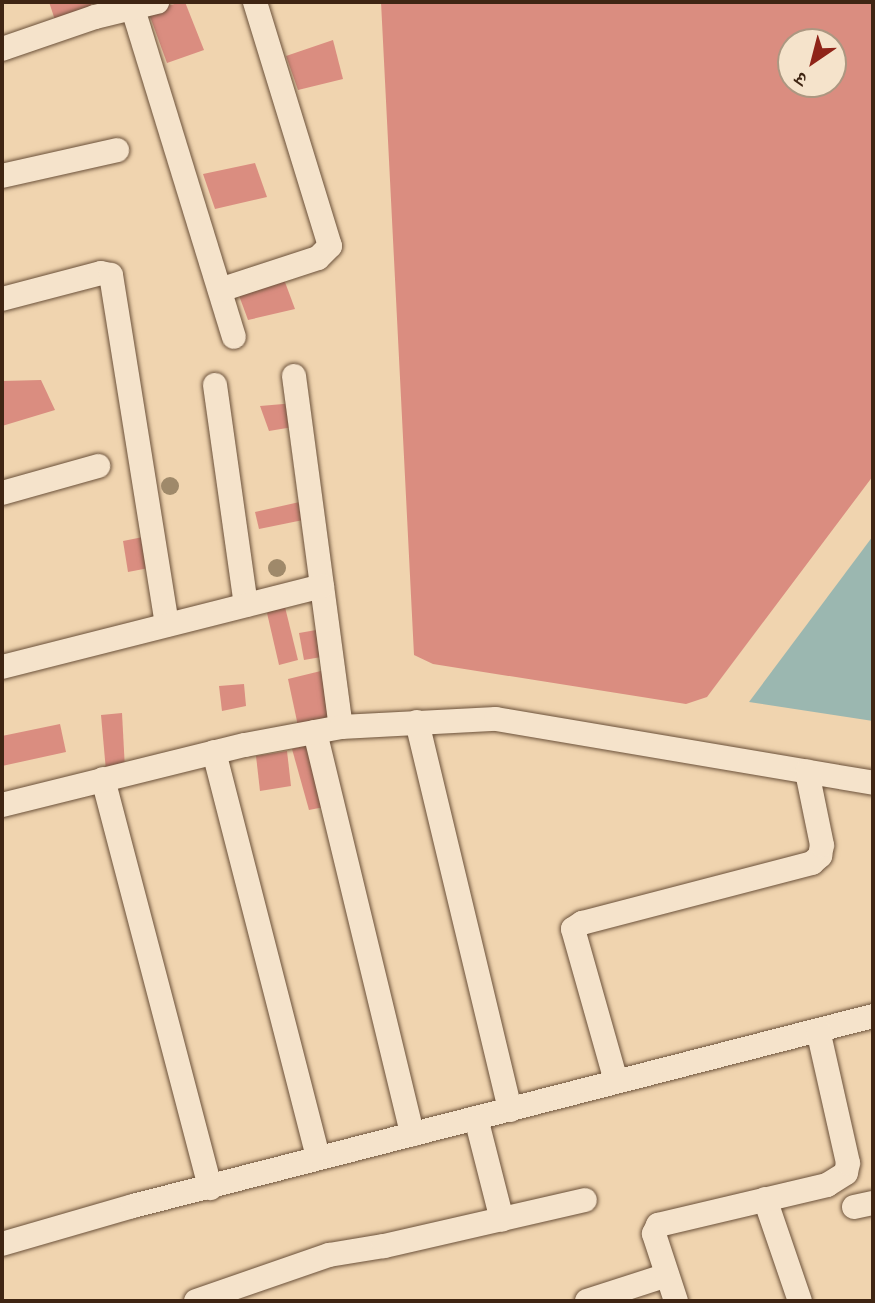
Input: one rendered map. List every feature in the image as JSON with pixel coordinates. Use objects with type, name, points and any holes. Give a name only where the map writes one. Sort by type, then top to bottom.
[{"type":"street","points":[[2,49],[95,17],[158,2]]},
{"type":"street","points":[[220,290],[317,258],[330,246],[255,2]]},
{"type":"street","points":[[133,9],[234,337]]},
{"type":"street","points":[[2,176],[117,150]]},
{"type":"street","points":[[2,299],[101,273],[111,275],[167,625]]},
{"type":"street","points":[[294,376],[341,727]]},
{"type":"street","points":[[215,385],[246,605]]},
{"type":"street","points":[[2,493],[97,466]]},
{"type":"street","points":[[2,667],[322,586]]},
{"type":"street","points":[[2,805],[214,752],[341,727],[496,719],[873,783]]},
{"type":"street","points":[[417,722],[510,1110]]},
{"type":"street","points":[[315,732],[412,1134]]},
{"type":"street","points":[[214,752],[318,1158]]},
{"type":"street","points":[[616,1081],[573,929],[582,923],[812,863],[820,856],[822,845],[807,772]]},
{"type":"street","points":[[103,779],[210,1188]]},
{"type":"street","points":[[2,1244],[133,1206],[873,1016]]},
{"type":"street","points":[[676,1301],[654,1234],[658,1226],[827,1185],[846,1172],[848,1163],[818,1030]]},
{"type":"street","points":[[476,1118],[502,1220]]},
{"type":"street","points":[[765,1199],[800,1301]]},
{"type":"street","points":[[196,1301],[329,1255],[502,1220],[585,1200]]},
{"type":"street","points":[[587,1301],[667,1275]]},
{"type":"water","points":[[873,536],[873,721],[749,702]]},
{"type":"building","points":[[49,2],[90,2],[95,17],[58,29]]},
{"type":"building","points":[[185,2],[204,50],[167,63],[148,11]]},
{"type":"building","points":[[381,2],[873,2],[873,476],[707,697],[686,704],[433,664],[414,655]]},
{"type":"building","points":[[333,40],[343,79],[298,90],[286,56]]},
{"type":"building","points":[[255,163],[267,197],[215,209],[203,174]]},
{"type":"building","points":[[282,274],[295,309],[248,320],[237,290]]},
{"type":"building","points":[[41,380],[55,410],[2,426],[2,381]]},
{"type":"building","points":[[295,403],[299,426],[269,431],[260,406]]},
{"type":"building","points":[[304,501],[308,519],[259,529],[255,512]]},
{"type":"building","points":[[148,536],[154,567],[128,572],[123,541]]},
{"type":"building","points":[[284,603],[298,660],[279,665],[267,613]]},
{"type":"building","points":[[322,629],[327,656],[304,660],[299,633]]},
{"type":"building","points":[[329,669],[335,723],[298,726],[288,679]]},
{"type":"building","points":[[244,684],[246,706],[222,711],[219,686]]},
{"type":"building","points":[[122,713],[125,769],[106,771],[101,715]]},
{"type":"building","points":[[60,724],[66,752],[2,766],[2,736]]},
{"type":"building","points":[[317,742],[329,806],[309,810],[292,749]]},
{"type":"building","points":[[287,751],[291,786],[260,791],[256,756]]}]
